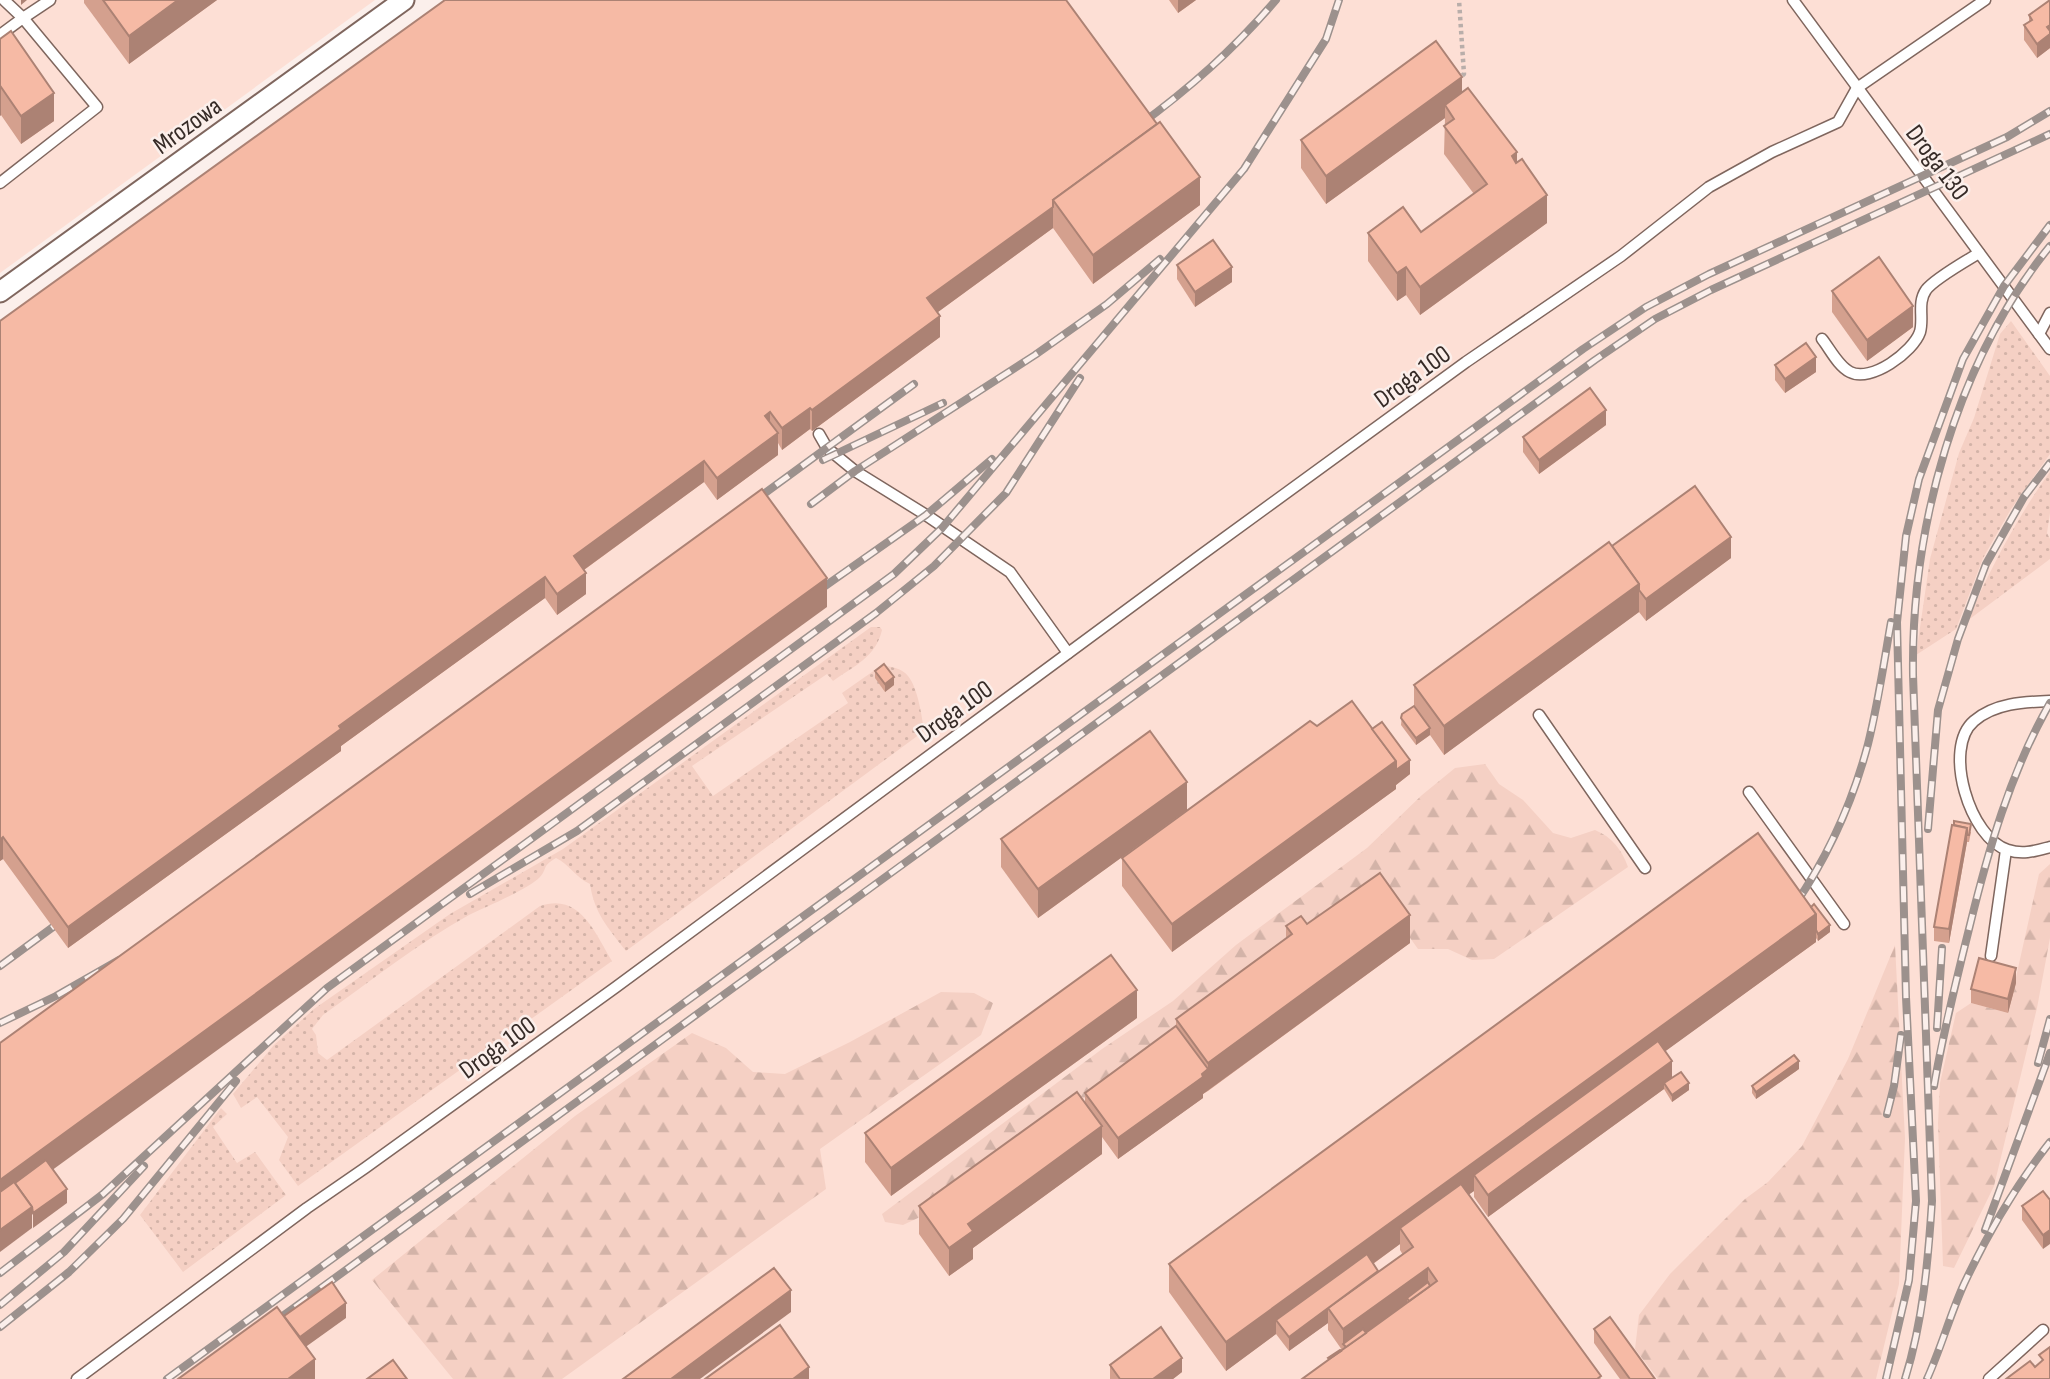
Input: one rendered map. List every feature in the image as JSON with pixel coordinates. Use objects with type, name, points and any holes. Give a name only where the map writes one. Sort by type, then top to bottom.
[{"type":"street","name":"Mrozowa","points":[[0,292],[404,0]]},
{"type":"lane","points":[[0,183],[97,107],[23,18],[4,0]]},
{"type":"lane","points":[[0,36],[50,0]]},
{"type":"lane","name":"Droga 130","points":[[1793,0],[2050,349]]},
{"type":"lane","points":[[1857,88],[1985,0]]},
{"type":"lane","name":"Droga 100","points":[[77,1379],[1466,362],[1621,256],[1709,187],[1772,152],[1838,122],[1857,88]]},
{"type":"lane","points":[[1822,339],[1842,367],[1851,372],[1860,375],[1881,369],[1912,347],[1920,333],[1923,317],[1921,300],[1927,288],[1979,253]]},
{"type":"lane","points":[[2039,334],[2050,313]]},
{"type":"lane","points":[[819,434],[827,448],[855,471],[1010,572],[1068,653]]},
{"type":"lane","points":[[2050,701],[2022,702],[1994,708],[1972,722],[1961,746],[1961,772],[1966,798],[1975,818],[1989,837],[2006,850],[2027,853],[2050,847]]},
{"type":"lane","points":[[1539,715],[1645,868]]},
{"type":"lane","points":[[1749,792],[1844,923]]},
{"type":"lane","points":[[1991,956],[2006,850]]},
{"type":"lane","points":[[1989,1379],[2043,1330]]},
{"type":"path","points":[[1448,87],[1464,74],[1459,0]]},
{"type":"shaded area","points":[[0,0],[375,0],[0,273]]},
{"type":"shaded area","points":[[462,0],[2050,0],[2050,1379],[0,1379],[0,336]]},
{"type":"green space","points":[[2011,321],[2050,376],[2050,454],[2011,509],[1983,558],[1956,629],[1916,655],[1930,559],[1959,453],[1974,418],[2000,334]]},
{"type":"green space","points":[[2050,472],[2047,533],[2050,539],[2050,559],[1967,621],[2005,544]]},
{"type":"green space","points":[[871,627],[880,627],[882,630],[875,647],[863,660],[833,681],[827,674],[692,766],[713,796],[848,703],[842,693],[882,665],[896,668],[908,676],[919,703],[924,731],[626,951],[599,912],[590,884],[556,858],[534,882],[450,926],[323,1015],[312,1029],[316,1035],[318,1053],[327,1060],[540,906],[554,903],[566,905],[585,918],[612,961],[298,1186],[279,1160],[288,1137],[257,1097],[241,1108],[233,1094],[274,1045],[314,1009],[450,914],[563,849]]},
{"type":"green space","points":[[1485,764],[1499,784],[1523,800],[1553,833],[1571,838],[1595,830],[1616,845],[1628,867],[1494,959],[1472,960],[1448,949],[1418,949],[1380,896],[1070,1108],[918,1218],[903,1225],[885,1222],[882,1214],[1102,1049],[1173,1001],[1236,945],[1367,848],[1422,795],[1455,768]]},
{"type":"green space","points":[[2050,864],[2050,938],[2037,1008],[1994,1186],[1954,1268],[1943,1266],[1938,1123],[1940,1083],[1956,1013],[1971,1003],[2008,1013],[2039,874]]},
{"type":"green space","points":[[1895,945],[1905,1138],[1899,1284],[1876,1379],[1658,1379],[1635,1349],[1639,1315],[1670,1274],[1745,1199],[1768,1182],[1802,1146],[1848,1059]]},
{"type":"green space","points":[[941,992],[974,993],[993,1003],[981,1035],[820,1149],[826,1189],[562,1379],[453,1379],[372,1280],[575,1116],[692,1033],[726,1048],[753,1072],[785,1074]]},
{"type":"green space","points":[[221,1108],[227,1114],[213,1127],[237,1163],[255,1152],[286,1195],[183,1272],[140,1215]]},
{"type":"building","points":[[103,0],[178,0],[129,36]]},
{"type":"building","points":[[445,0],[1066,0],[1157,124],[1053,200],[1053,207],[927,298],[940,316],[812,410],[810,408],[782,428],[770,412],[765,416],[778,433],[717,478],[704,461],[574,556],[586,573],[557,594],[545,577],[68,927],[3,837],[0,840],[0,321]]},
{"type":"building","points":[[2050,0],[2050,25],[2047,27],[2050,34],[2037,44],[2024,25],[2032,20],[2029,15]]},
{"type":"building","points":[[11,31],[54,93],[21,116],[0,88],[0,39]]},
{"type":"building","points":[[1436,41],[1462,77],[1326,176],[1301,140]]},
{"type":"building","points":[[1468,88],[1517,152],[1512,156],[1516,163],[1522,159],[1547,195],[1420,287],[1406,267],[1397,273],[1368,233],[1403,207],[1421,232],[1487,184],[1444,126],[1454,119],[1445,105]]},
{"type":"building","points":[[1160,122],[1200,177],[1093,255],[1053,200]]},
{"type":"building","points":[[1213,240],[1232,267],[1195,292],[1177,265]]},
{"type":"building","points":[[1879,257],[1913,306],[1867,340],[1832,291]]},
{"type":"building","points":[[1806,343],[1816,357],[1785,379],[1775,365]]},
{"type":"building","points":[[1590,388],[1606,410],[1539,460],[1523,437]]},
{"type":"building","points":[[1695,486],[1731,537],[1646,599],[1639,590],[1639,584],[1612,546]]},
{"type":"building","points":[[762,489],[827,578],[0,1180],[0,1043]]},
{"type":"building","points":[[1609,542],[1639,584],[1444,726],[1414,685]]},
{"type":"building","points":[[884,664],[894,677],[885,684],[875,671]]},
{"type":"building","points":[[1352,701],[1396,761],[1172,924],[1122,858],[1310,721],[1317,726]]},
{"type":"building","points":[[1414,706],[1430,728],[1416,738],[1401,718],[1402,714]]},
{"type":"building","points":[[1382,722],[1410,760],[1396,770],[1396,761],[1372,729]]},
{"type":"building","points":[[1150,731],[1187,782],[1038,889],[1001,839]]},
{"type":"building","points":[[1954,821],[1971,824],[1969,835],[1967,828],[1954,825]]},
{"type":"building","points":[[1952,825],[1967,828],[1949,929],[1934,927]]},
{"type":"building","points":[[1758,833],[1816,914],[1226,1342],[1169,1264]]},
{"type":"building","points":[[1380,873],[1410,915],[1208,1063],[1176,1019],[1292,934],[1286,926],[1301,916],[1307,924]]},
{"type":"building","points":[[1814,904],[1830,925],[1818,934],[1816,914],[1811,907]]},
{"type":"building","points":[[1111,955],[1137,990],[891,1168],[865,1133]]},
{"type":"building","points":[[1979,958],[2016,968],[2008,999],[1971,989]]},
{"type":"building","points":[[1176,1026],[1208,1069],[1202,1074],[1203,1077],[1118,1138],[1085,1093]]},
{"type":"building","points":[[1658,1041],[1672,1061],[1488,1195],[1474,1175]]},
{"type":"building","points":[[1794,1055],[1799,1061],[1756,1092],[1752,1086]]},
{"type":"building","points":[[1681,1072],[1689,1083],[1672,1095],[1664,1083]]},
{"type":"building","points":[[1077,1092],[1102,1126],[968,1224],[973,1231],[949,1248],[919,1206]]},
{"type":"building","points":[[46,1160],[67,1189],[33,1213],[32,1207],[15,1183]]},
{"type":"building","points":[[14,1182],[32,1207],[0,1230],[0,1192]]},
{"type":"building","points":[[1461,1184],[1601,1376],[1597,1379],[1302,1379],[1437,1281],[1428,1268],[1343,1329],[1328,1308],[1413,1247],[1400,1228]]},
{"type":"building","points":[[2043,1191],[2050,1200],[2050,1230],[2043,1235],[2022,1206]]},
{"type":"building","points":[[1367,1254],[1378,1271],[1289,1337],[1276,1320]]},
{"type":"building","points":[[774,1268],[791,1290],[671,1379],[623,1379]]},
{"type":"building","points":[[332,1282],[346,1303],[300,1337],[284,1316]]},
{"type":"building","points":[[1428,1282],[1430,1286],[1409,1301],[1407,1298]]},
{"type":"building","points":[[277,1307],[315,1359],[288,1379],[178,1379]]},
{"type":"building","points":[[1610,1317],[1655,1379],[1630,1379],[1594,1329]]},
{"type":"building","points":[[780,1325],[809,1367],[793,1379],[705,1379]]},
{"type":"building","points":[[1161,1327],[1182,1358],[1153,1379],[1120,1379],[1110,1365]]},
{"type":"building","points":[[1363,1329],[1366,1333],[1346,1347],[1343,1344]]},
{"type":"building","points":[[2050,1347],[2050,1379],[2006,1379],[2030,1361],[2035,1367],[2043,1360],[2039,1355]]},
{"type":"building","points":[[393,1360],[407,1379],[367,1379]]},
{"type":"railway","points":[[1137,127],[1210,68],[1276,0]]},
{"type":"railway","points":[[0,1273],[103,1194],[327,988],[894,574],[942,528],[1244,169],[1326,39],[1339,0]]},
{"type":"railway","points":[[167,1379],[1583,349],[1646,307],[1709,274],[2007,137],[2050,111]]},
{"type":"railway","points":[[269,1326],[1655,319],[1711,290],[2050,134]]},
{"type":"railway","points":[[1886,1379],[1909,1280],[1916,1201],[1906,997],[1897,622],[1906,536],[1919,479],[1963,359],[2004,286],[2050,225]]},
{"type":"railway","points":[[1905,1379],[1920,1313],[1932,1201],[1913,675],[1914,619],[1920,562],[1945,448],[1965,394],[1989,341],[2017,292],[2050,246]]},
{"type":"railway","points":[[811,504],[855,471],[1035,355],[1107,304],[1160,259]]},
{"type":"railway","points":[[470,894],[577,831],[876,613],[934,566],[1006,493],[1080,378]]},
{"type":"railway","points":[[750,504],[914,384]]},
{"type":"railway","points":[[823,460],[943,403]]},
{"type":"railway","points":[[811,596],[926,515],[992,459]]},
{"type":"railway","points":[[1928,829],[1938,710],[1958,639],[1986,564],[2024,497],[2050,463]]},
{"type":"railway","points":[[1794,906],[1828,849],[1855,787],[1872,729],[1891,622]]},
{"type":"railway","points":[[1934,1086],[1941,1046],[1992,842],[2023,757],[2050,703]]},
{"type":"railway","points":[[0,966],[68,916]]},
{"type":"railway","points":[[1937,1028],[1942,948]]},
{"type":"railway","points":[[0,1023],[56,996],[119,960]]},
{"type":"railway","points":[[2038,1063],[2050,1019]]},
{"type":"railway","points":[[1887,1114],[1901,1035]]},
{"type":"railway","points":[[1985,1230],[2050,1053]]},
{"type":"railway","points":[[0,1327],[69,1272],[123,1219],[236,1081]]},
{"type":"railway","points":[[1927,1379],[1959,1296],[1982,1247],[2014,1193],[2050,1142]]},
{"type":"railway","points":[[0,1305],[64,1252],[144,1166]]}]
